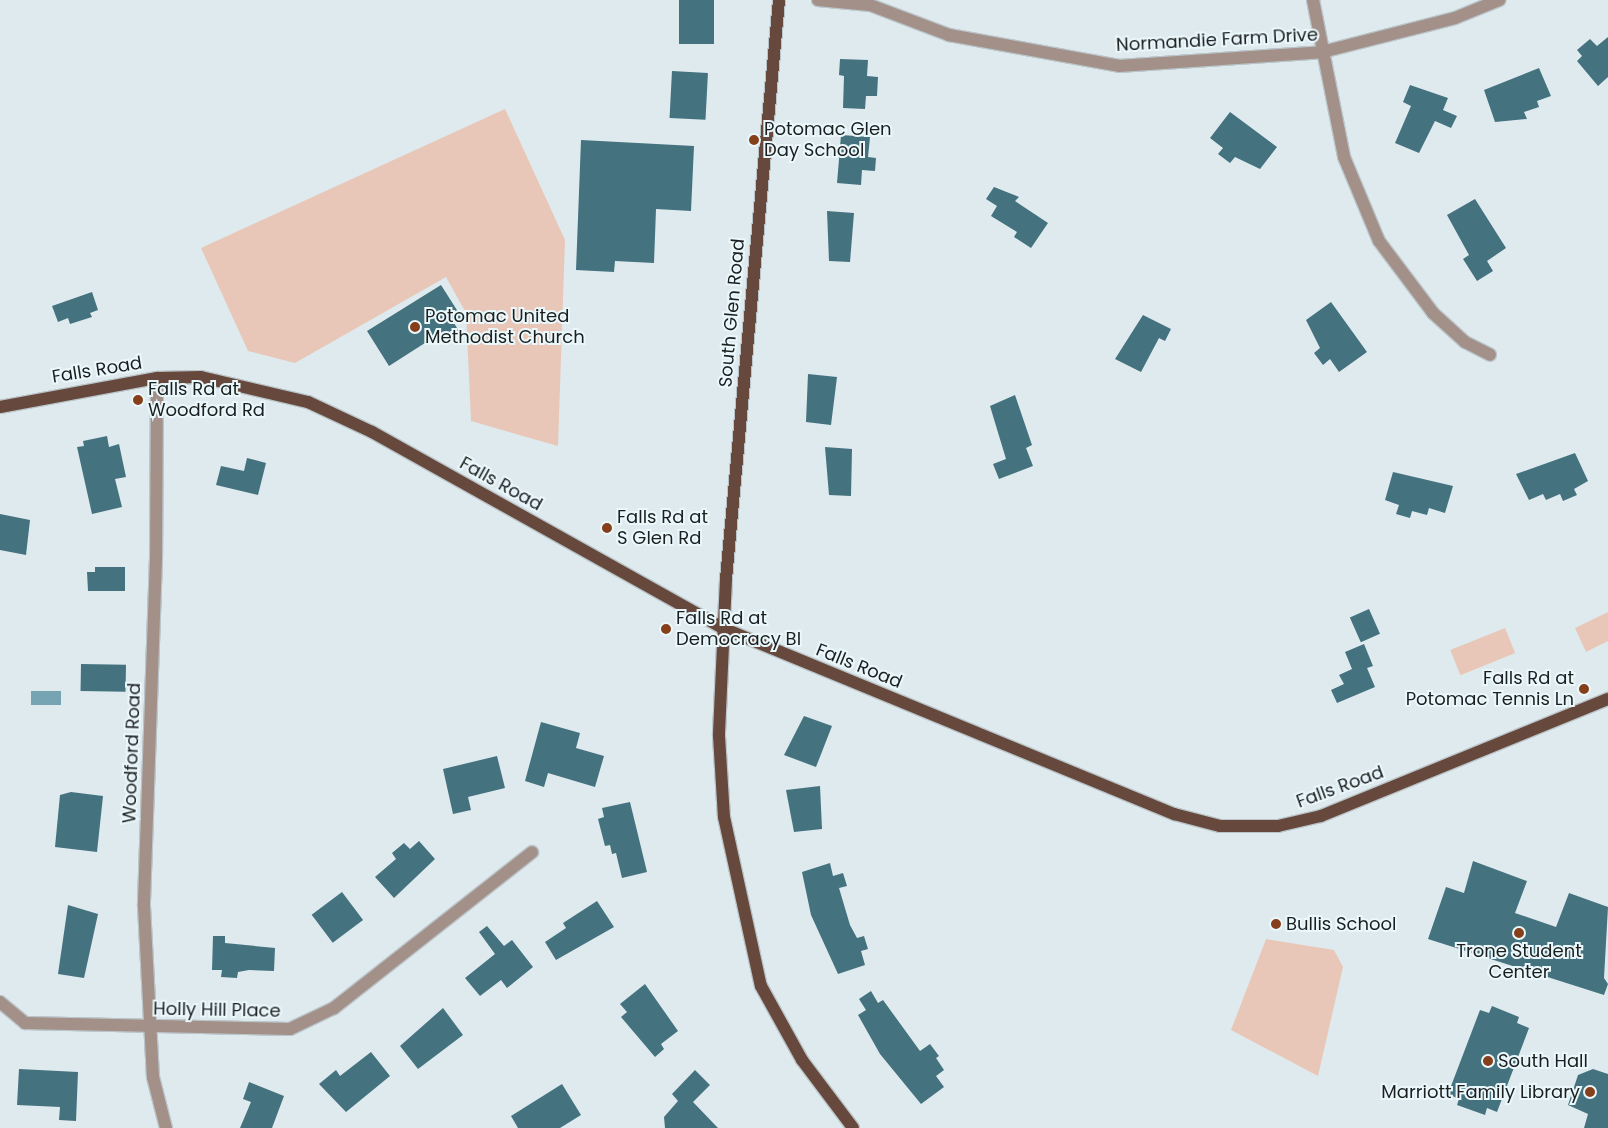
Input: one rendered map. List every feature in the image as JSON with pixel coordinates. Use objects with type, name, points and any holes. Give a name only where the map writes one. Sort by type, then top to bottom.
[{"type":"main road","name":"South Glen Road","points":[[779,0],[725,630],[719,736],[724,817],[744,924],[761,986],[802,1060],[853,1128]]},
{"type":"main road","name":"Falls Road","points":[[0,407],[157,378],[201,377],[308,402],[372,432],[725,630],[1174,814],[1220,826],[1278,826],[1321,816],[1608,699]]},
{"type":"street","name":"Normandie Farm Drive","points":[[818,0],[870,5],[949,35],[1119,66],[1322,52],[1455,18],[1499,0]]},
{"type":"street","points":[[1313,0],[1344,157],[1379,241],[1433,314],[1465,342],[1490,354]]},
{"type":"street","name":"Woodford Road","points":[[157,378],[156,558],[144,906],[149,1026],[154,1082],[166,1128]]},
{"type":"street","name":"Holly Hill Place","points":[[0,1002],[25,1023],[290,1029],[334,1008],[532,852]]},
{"type":"shaded area","points":[[505,109],[565,240],[558,446],[471,421],[466,313],[446,277],[295,363],[248,351],[201,248]]},
{"type":"shaded area","points":[[1608,612],[1608,641],[1586,652],[1575,628]]},
{"type":"shaded area","points":[[1505,628],[1515,653],[1460,675],[1450,650]]},
{"type":"shaded area","points":[[1266,939],[1334,950],[1343,967],[1318,1076],[1231,1030]]},
{"type":"water","points":[[31,691],[61,691],[61,705],[31,705]]},
{"type":"building","points":[[679,0],[714,0],[714,44],[679,44]]},
{"type":"building","points":[[1608,37],[1608,77],[1598,86],[1577,61],[1582,56],[1577,50],[1590,39],[1597,46]]},
{"type":"building","points":[[840,59],[868,60],[867,76],[878,77],[877,96],[866,96],[865,109],[843,108],[844,76],[839,75]]},
{"type":"building","points":[[1539,68],[1551,96],[1537,101],[1539,107],[1524,112],[1527,119],[1495,122],[1484,90]]},
{"type":"building","points":[[672,71],[708,73],[705,120],[670,118]]},
{"type":"building","points":[[1410,85],[1448,98],[1443,110],[1457,116],[1451,128],[1435,121],[1419,153],[1395,143],[1411,106],[1403,102]]},
{"type":"building","points":[[1230,112],[1277,147],[1260,169],[1235,157],[1230,163],[1218,154],[1223,148],[1210,138]]},
{"type":"building","points":[[841,135],[870,137],[868,157],[876,158],[875,171],[862,170],[861,185],[837,183]]},
{"type":"building","points":[[581,140],[694,146],[691,211],[656,209],[654,263],[615,261],[614,272],[576,270]]},
{"type":"building","points":[[994,187],[1019,197],[1015,201],[1048,223],[1031,248],[1014,237],[1017,232],[991,216],[997,206],[986,199]]},
{"type":"building","points":[[1475,199],[1506,248],[1487,261],[1493,271],[1477,281],[1463,259],[1469,255],[1447,215]]},
{"type":"building","points":[[827,211],[854,213],[850,262],[829,261]]},
{"type":"building","name":"Potomac United Methodist Church","points":[[441,285],[462,318],[454,323],[460,333],[445,343],[439,334],[389,366],[367,331]]},
{"type":"building","points":[[92,292],[98,310],[90,313],[92,317],[70,324],[68,318],[58,322],[52,306]]},
{"type":"building","points":[[1331,302],[1367,352],[1339,372],[1330,359],[1323,365],[1314,353],[1320,348],[1306,320]]},
{"type":"building","points":[[1143,315],[1171,329],[1165,341],[1159,338],[1141,372],[1115,359]]},
{"type":"building","points":[[808,374],[837,377],[831,425],[806,422]]},
{"type":"building","points":[[1015,395],[1032,445],[1026,448],[1033,466],[999,479],[993,464],[1006,459],[990,406]]},
{"type":"building","points":[[107,436],[109,447],[119,444],[126,477],[115,479],[122,507],[92,514],[77,447],[84,446],[83,441]]},
{"type":"building","points":[[825,447],[852,449],[851,496],[829,495]]},
{"type":"building","points":[[1575,453],[1588,481],[1574,489],[1577,495],[1563,501],[1560,494],[1546,500],[1543,494],[1529,500],[1516,474]]},
{"type":"building","points":[[247,458],[266,463],[258,495],[216,485],[221,466],[244,471]]},
{"type":"building","points":[[1393,472],[1453,486],[1445,513],[1429,508],[1427,515],[1412,511],[1410,518],[1396,514],[1399,505],[1385,500]]},
{"type":"building","points":[[0,514],[30,520],[26,555],[0,550]]},
{"type":"building","points":[[95,567],[125,567],[125,591],[88,591],[87,572],[95,572]]},
{"type":"building","points":[[1369,609],[1380,634],[1361,642],[1350,618]]},
{"type":"building","points":[[1364,644],[1373,666],[1367,668],[1375,687],[1337,703],[1331,690],[1344,684],[1339,675],[1352,669],[1345,652]]},
{"type":"building","points":[[81,664],[126,665],[126,692],[81,691]]},
{"type":"building","points":[[804,716],[832,726],[816,767],[784,755]]},
{"type":"building","points":[[541,722],[580,733],[576,748],[604,756],[595,787],[548,773],[544,787],[525,781]]},
{"type":"building","points":[[497,756],[505,788],[468,797],[471,810],[453,814],[443,769]]},
{"type":"building","points":[[820,786],[822,829],[794,832],[786,790]]},
{"type":"building","points":[[71,792],[103,796],[97,852],[55,847],[60,795]]},
{"type":"building","points":[[630,802],[647,872],[622,878],[616,853],[612,854],[610,845],[605,846],[598,819],[604,817],[602,808]]},
{"type":"building","points":[[419,841],[435,859],[394,898],[375,877],[396,859],[392,853],[404,843],[410,849]]},
{"type":"building","name":"Trone Student Center","points":[[1473,861],[1527,881],[1515,913],[1556,927],[1569,893],[1608,907],[1604,978],[1608,984],[1604,995],[1428,939],[1446,887],[1464,893]]},
{"type":"building","points":[[830,863],[833,876],[843,873],[847,886],[839,888],[850,925],[857,938],[864,936],[868,949],[861,951],[865,965],[838,974],[811,915],[802,872]]},
{"type":"building","points":[[342,892],[363,920],[333,943],[312,915]]},
{"type":"building","points":[[597,901],[614,927],[556,960],[545,942],[566,928],[563,923]]},
{"type":"building","points":[[68,905],[98,914],[84,978],[58,974]]},
{"type":"building","points":[[487,926],[504,946],[512,940],[533,967],[507,988],[501,980],[480,996],[465,978],[495,954],[479,932]]},
{"type":"building","points":[[213,936],[225,936],[225,943],[275,948],[274,971],[249,970],[238,972],[237,978],[221,977],[222,970],[212,970]]},
{"type":"building","points":[[645,984],[678,1031],[661,1044],[664,1049],[655,1057],[621,1017],[627,1012],[620,1004]]},
{"type":"building","points":[[871,991],[878,1003],[883,1000],[920,1051],[930,1044],[939,1056],[936,1058],[944,1070],[936,1076],[944,1087],[921,1104],[880,1054],[858,1015],[866,1010],[859,999]]},
{"type":"building","name":"South Hall","points":[[1492,1006],[1519,1017],[1517,1023],[1529,1028],[1497,1112],[1487,1108],[1485,1115],[1457,1105],[1459,1099],[1448,1094],[1480,1010],[1489,1013]]},
{"type":"building","points":[[443,1008],[463,1035],[418,1069],[400,1046]]},
{"type":"building","points":[[371,1052],[390,1076],[346,1112],[319,1084],[336,1070],[340,1076]]},
{"type":"building","points":[[19,1069],[78,1072],[76,1121],[59,1120],[60,1107],[17,1105]]},
{"type":"building","name":"Marriott Family Library","points":[[1593,1069],[1608,1074],[1608,1128],[1584,1128],[1588,1114],[1568,1105],[1578,1075]]},
{"type":"building","points":[[695,1070],[710,1085],[693,1102],[718,1128],[665,1128],[664,1117],[678,1101],[672,1094]]},
{"type":"building","points":[[249,1082],[284,1096],[272,1128],[240,1128],[251,1102],[243,1099]]},
{"type":"building","points":[[562,1084],[581,1115],[560,1128],[518,1128],[511,1116]]},
{"type":"place","name":"Potomac Glen Day School","points":[[754,140]]},
{"type":"place","name":"Potomac United Methodist Church","points":[[415,327]]},
{"type":"place","name":"Falls Rd at Woodford Rd","points":[[138,400]]},
{"type":"place","name":"Falls Rd at S Glen Rd","points":[[607,528]]},
{"type":"place","name":"Falls Rd at Democracy Bl","points":[[666,629]]},
{"type":"place","name":"Falls Rd at Potomac Tennis Ln","points":[[1584,689]]},
{"type":"place","name":"Bullis School","points":[[1276,924]]},
{"type":"place","name":"Trone Student Center","points":[[1519,933]]},
{"type":"place","name":"South Hall","points":[[1488,1061]]},
{"type":"place","name":"Marriott Family Library","points":[[1590,1092]]}]
